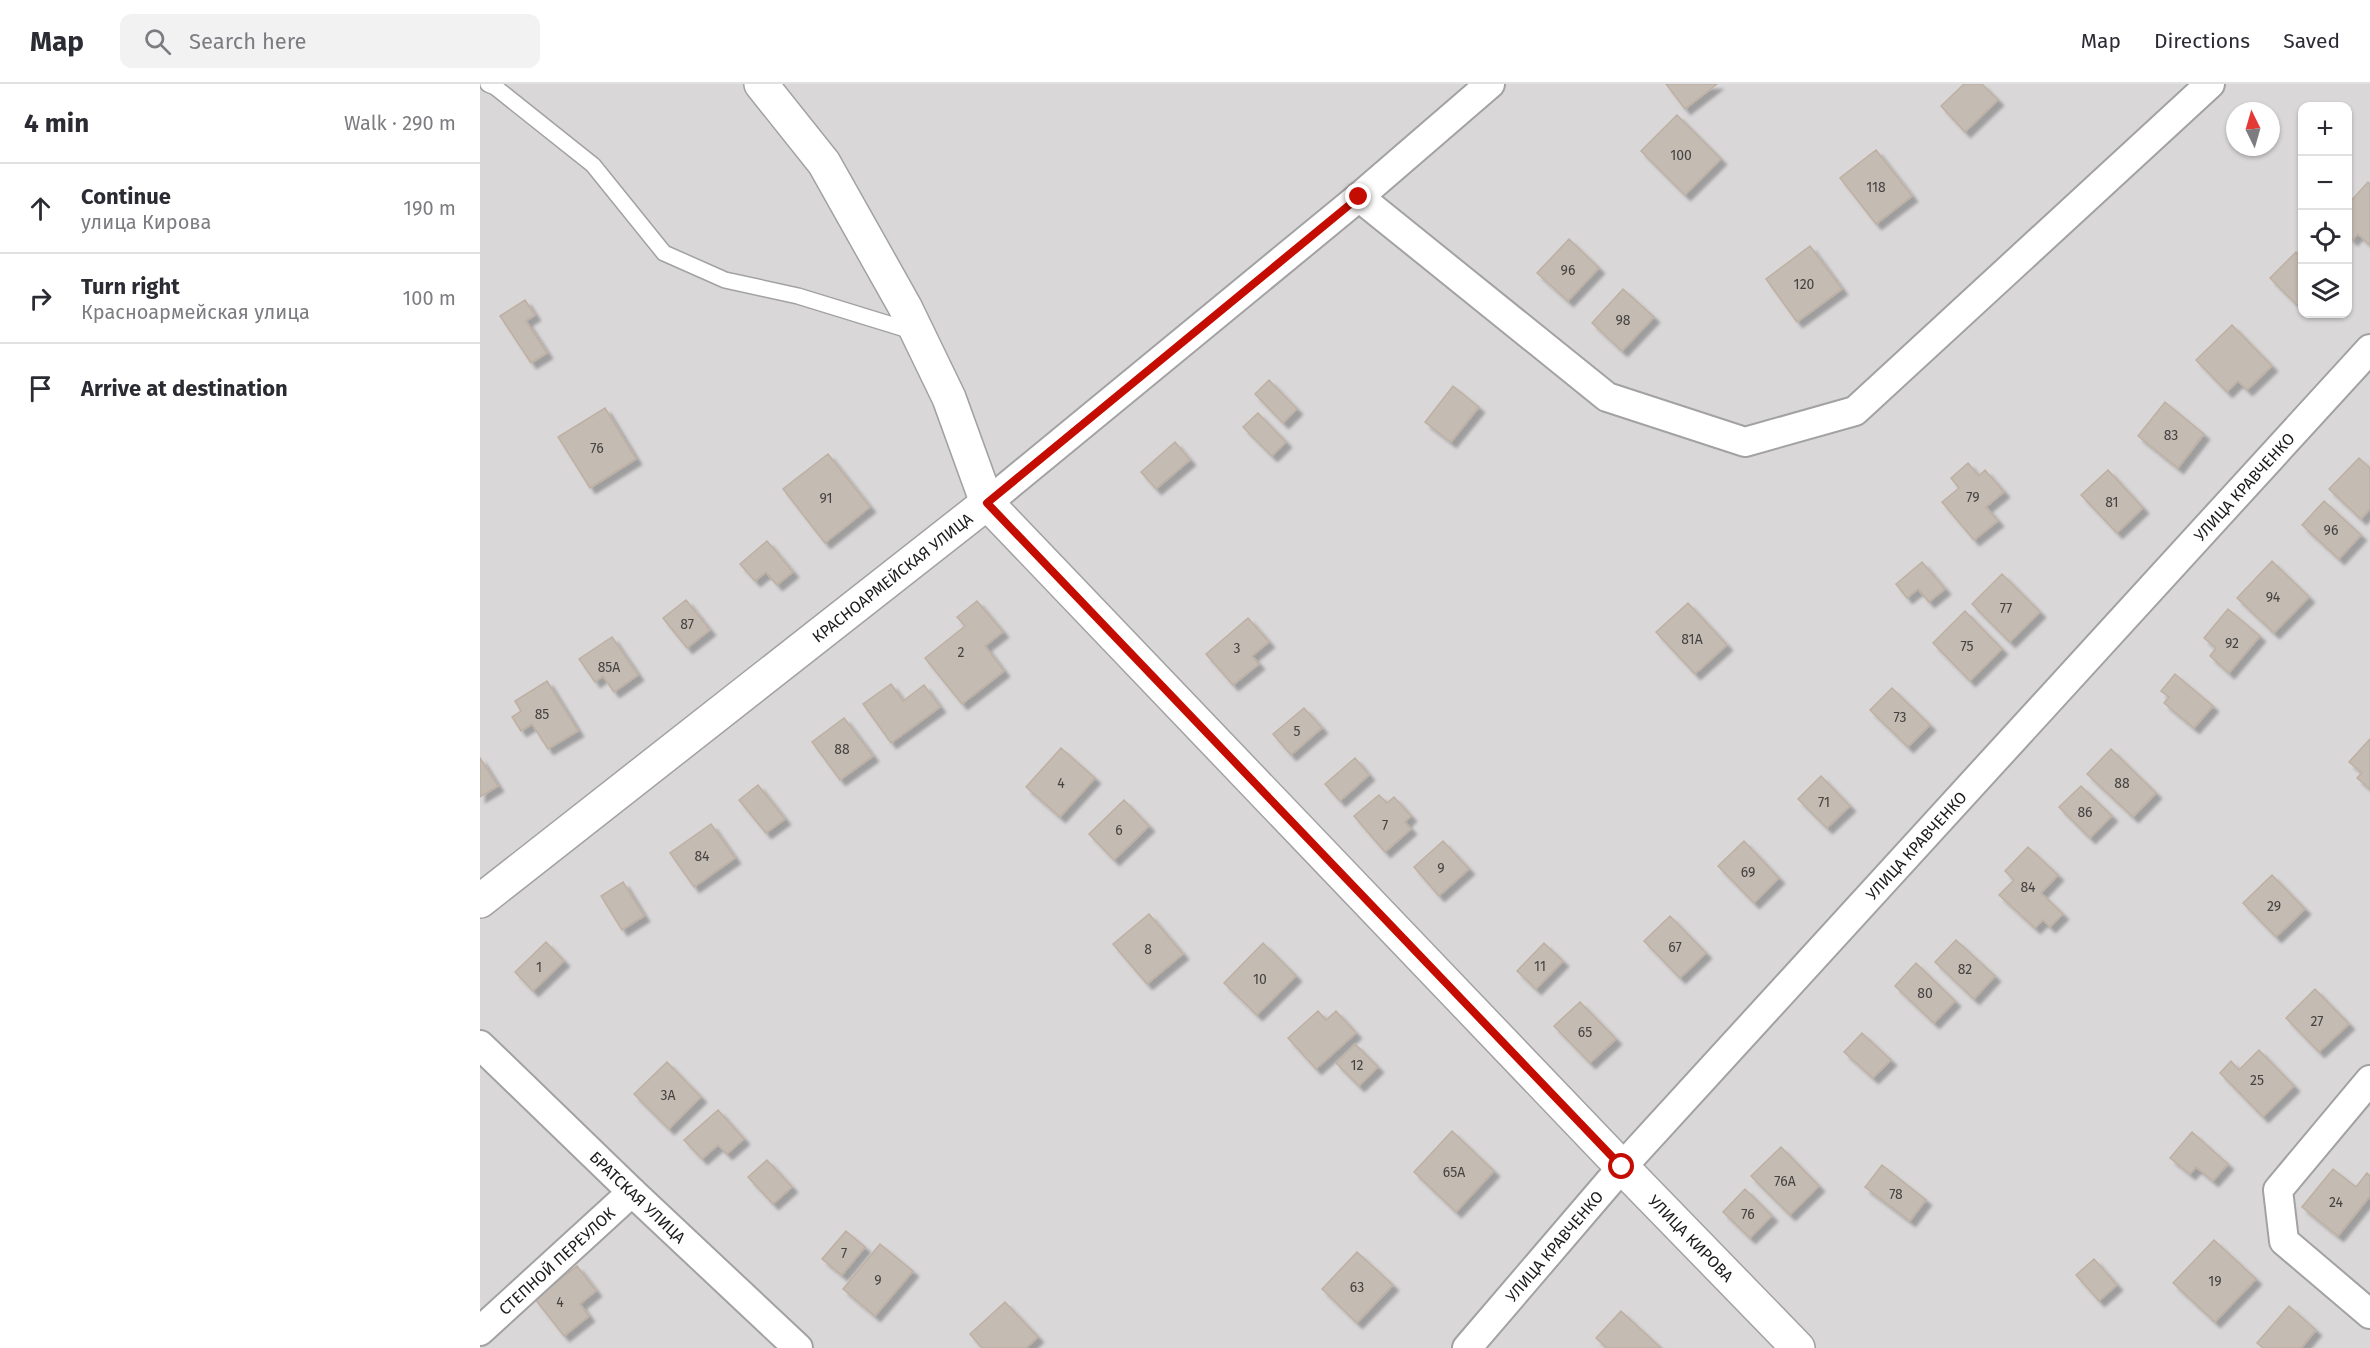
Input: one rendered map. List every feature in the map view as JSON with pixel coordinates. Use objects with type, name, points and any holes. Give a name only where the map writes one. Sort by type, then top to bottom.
[{"type":"street","points":[[761,84],[824,163],[918,333],[949,398],[987,503]]},
{"type":"street","name":"КРАСНОАРМЕЙСКАЯ УЛИЦА","points":[[480,901],[987,503],[1359,197],[1490,84]]},
{"type":"street","points":[[1359,197],[1607,397],[1745,442],[1855,411],[2210,84]]},
{"type":"street","name":"УЛИЦА КРАВЧЕНКО","points":[[1467,1348],[1622,1167],[2370,349]]},
{"type":"street","name":"УЛИЦА КИРОВА","points":[[987,503],[1798,1348]]},
{"type":"street","name":"БРАТСКАЯ УЛИЦА","points":[[480,1045],[798,1348]]},
{"type":"street","points":[[2370,1080],[2277,1190],[2284,1241],[2370,1314]]},
{"type":"street","name":"СТЕПНОЙ ПЕРЕУЛОК","points":[[480,1331],[632,1192]]},
{"type":"lane","points":[[488,84],[495,87],[593,165],[664,253],[725,280],[798,297],[918,333]]},
{"type":"shaded area","points":[[480,84],[2370,84],[2370,1348],[480,1348]]},
{"type":"building","points":[[1666,84],[1717,84],[1685,109]]},
{"type":"building","points":[[1964,84],[1982,84],[1998,100],[1965,132],[1941,106]]},
{"type":"building","points":[[1677,115],[1721,159],[1685,195],[1641,151]]},
{"type":"building","points":[[1876,150],[1912,196],[1876,224],[1840,178]]},
{"type":"building","points":[[2368,182],[2370,184],[2370,245],[2358,234],[2352,240],[2352,200]]},
{"type":"building","points":[[1569,239],[1599,268],[1568,301],[1537,273]]},
{"type":"building","points":[[1810,246],[1842,289],[1797,322],[1766,279]]},
{"type":"building","points":[[2296,252],[2298,254],[2298,306],[2270,278]]},
{"type":"building","points":[[1623,289],[1654,317],[1622,351],[1592,323]]},
{"type":"building","points":[[525,300],[535,315],[526,321],[547,353],[531,363],[500,316]]},
{"type":"building","points":[[2232,325],[2272,366],[2247,390],[2238,381],[2227,392],[2196,360]]},
{"type":"building","points":[[1269,380],[1297,409],[1283,423],[1255,394]]},
{"type":"building","points":[[1453,386],[1479,407],[1451,442],[1425,422]]},
{"type":"building","points":[[2165,402],[2204,434],[2178,468],[2138,436]]},
{"type":"building","points":[[605,408],[636,459],[590,488],[558,437]]},
{"type":"building","points":[[1258,413],[1286,442],[1272,456],[1243,427]]},
{"type":"building","points":[[1175,442],[1190,460],[1156,489],[1141,472]]},
{"type":"building","points":[[828,454],[870,507],[825,543],[783,489]]},
{"type":"building","points":[[2359,458],[2370,468],[2370,509],[2361,519],[2329,489]]},
{"type":"building","points":[[1968,463],[1979,476],[1985,470],[2004,492],[1986,507],[1998,521],[1974,540],[1942,502],[1959,488],[1951,478]]},
{"type":"building","points":[[2108,470],[2143,508],[2117,533],[2081,495]]},
{"type":"building","points":[[2324,501],[2361,535],[2339,559],[2302,525]]},
{"type":"building","points":[[767,541],[793,572],[777,585],[766,572],[755,581],[740,564]]},
{"type":"building","points":[[2272,561],[2309,597],[2274,633],[2237,598]]},
{"type":"building","points":[[1922,562],[1945,589],[1929,602],[1918,589],[1907,598],[1896,584]]},
{"type":"building","points":[[2002,574],[2040,612],[2010,642],[1972,604]]},
{"type":"building","points":[[686,600],[710,630],[687,648],[663,618]]},
{"type":"building","points":[[977,601],[1003,632],[985,646],[1004,671],[962,704],[925,658],[965,626],[957,617]]},
{"type":"building","points":[[1688,603],[1727,645],[1695,674],[1656,632]]},
{"type":"building","points":[[2228,609],[2260,636],[2229,673],[2210,656],[2216,648],[2204,638]]},
{"type":"building","points":[[1965,611],[2002,649],[1970,681],[1933,643]]},
{"type":"building","points":[[1248,618],[1269,642],[1252,656],[1259,664],[1233,685],[1206,654]]},
{"type":"building","points":[[612,637],[638,675],[614,692],[603,676],[595,682],[579,659]]},
{"type":"building","points":[[2175,674],[2213,706],[2194,728],[2164,703],[2169,697],[2161,691]]},
{"type":"building","points":[[547,681],[578,731],[548,749],[532,724],[521,731],[512,717],[521,711],[515,701]]},
{"type":"building","points":[[891,684],[903,701],[924,685],[940,707],[891,743],[863,704]]},
{"type":"building","points":[[1892,688],[1930,725],[1908,747],[1870,710]]},
{"type":"building","points":[[1304,708],[1322,728],[1291,755],[1273,734]]},
{"type":"building","points":[[844,718],[873,756],[840,780],[812,742]]},
{"type":"building","points":[[2370,739],[2370,789],[2357,778],[2362,773],[2349,762]]},
{"type":"building","points":[[1061,748],[1095,778],[1060,817],[1026,787]]},
{"type":"building","points":[[2111,749],[2156,793],[2133,817],[2087,774]]},
{"type":"building","points":[[480,758],[498,786],[480,797]]},
{"type":"building","points":[[1355,758],[1369,775],[1340,801],[1325,784]]},
{"type":"building","points":[[1821,776],[1850,806],[1827,828],[1798,799]]},
{"type":"building","points":[[758,785],[785,819],[766,833],[739,800]]},
{"type":"building","points":[[2081,786],[2112,816],[2090,838],[2059,807]]},
{"type":"building","points":[[1379,795],[1387,803],[1394,797],[1411,816],[1405,822],[1411,829],[1385,852],[1354,816]]},
{"type":"building","points":[[1124,800],[1149,826],[1114,860],[1089,834]]},
{"type":"building","points":[[711,824],[735,858],[694,887],[670,853]]},
{"type":"building","points":[[1443,841],[1469,869],[1439,896],[1414,867]]},
{"type":"building","points":[[1744,841],[1779,878],[1754,903],[1718,866]]},
{"type":"building","points":[[2028,847],[2058,875],[2041,893],[2063,914],[2050,927],[2043,920],[2035,928],[1999,895],[2014,880],[2005,871]]},
{"type":"building","points":[[2272,875],[2305,909],[2276,937],[2243,903]]},
{"type":"building","points":[[623,882],[644,916],[622,930],[601,896]]},
{"type":"building","points":[[1149,914],[1183,954],[1147,984],[1113,944]]},
{"type":"building","points":[[1670,916],[1706,953],[1680,978],[1644,941]]},
{"type":"building","points":[[1956,940],[1995,976],[1974,999],[1935,962]]},
{"type":"building","points":[[546,942],[564,961],[533,991],[515,972]]},
{"type":"building","points":[[1263,943],[1296,976],[1257,1015],[1224,983]]},
{"type":"building","points":[[1544,943],[1563,961],[1536,989],[1517,971]]},
{"type":"building","points":[[1916,963],[1955,1001],[1934,1023],[1895,986]]},
{"type":"building","points":[[2315,989],[2349,1024],[2319,1052],[2286,1018]]},
{"type":"building","points":[[1580,1002],[1616,1039],[1590,1063],[1554,1026]]},
{"type":"building","points":[[1318,1011],[1326,1020],[1336,1011],[1356,1033],[1316,1069],[1288,1038]]},
{"type":"building","points":[[1862,1033],[1891,1060],[1873,1078],[1844,1052]]},
{"type":"building","points":[[1355,1044],[1378,1067],[1359,1086],[1336,1063]]},
{"type":"building","points":[[2259,1050],[2294,1086],[2263,1117],[2220,1073],[2231,1061],[2239,1070]]},
{"type":"building","points":[[667,1062],[701,1097],[669,1129],[634,1094]]},
{"type":"building","points":[[718,1110],[744,1139],[727,1154],[718,1145],[702,1159],[684,1140]]},
{"type":"building","points":[[1452,1131],[1494,1171],[1456,1212],[1414,1172]]},
{"type":"building","points":[[2192,1132],[2228,1164],[2213,1181],[2196,1167],[2190,1174],[2170,1158]]},
{"type":"building","points":[[1781,1147],[1819,1186],[1790,1215],[1751,1176]]},
{"type":"building","points":[[767,1160],[792,1187],[773,1204],[748,1177]]},
{"type":"building","points":[[1882,1165],[1926,1200],[1910,1221],[1865,1187]]},
{"type":"building","points":[[2333,1169],[2356,1187],[2367,1173],[2370,1176],[2370,1196],[2338,1236],[2302,1207]]},
{"type":"building","points":[[1745,1189],[1772,1216],[1750,1238],[1723,1212]]},
{"type":"building","points":[[846,1231],[865,1247],[842,1275],[822,1259]]},
{"type":"building","points":[[2214,1240],[2256,1279],[2215,1322],[2173,1283]]},
{"type":"building","points":[[880,1244],[913,1271],[875,1316],[843,1289]]},
{"type":"building","points":[[1357,1252],[1393,1285],[1357,1323],[1322,1289]]},
{"type":"building","points":[[2094,1259],[2117,1285],[2099,1301],[2076,1275]]},
{"type":"building","points":[[577,1266],[596,1291],[580,1304],[589,1316],[564,1336],[535,1299]]},
{"type":"building","points":[[1005,1302],[1038,1337],[1026,1348],[982,1348],[970,1334]]},
{"type":"building","points":[[2289,1306],[2316,1330],[2301,1348],[2263,1348],[2257,1343]]},
{"type":"building","points":[[1621,1311],[1661,1348],[1607,1348],[1596,1338]]},
{"type":"route","points":[[1359,197],[987,503],[1622,1167]]}]
